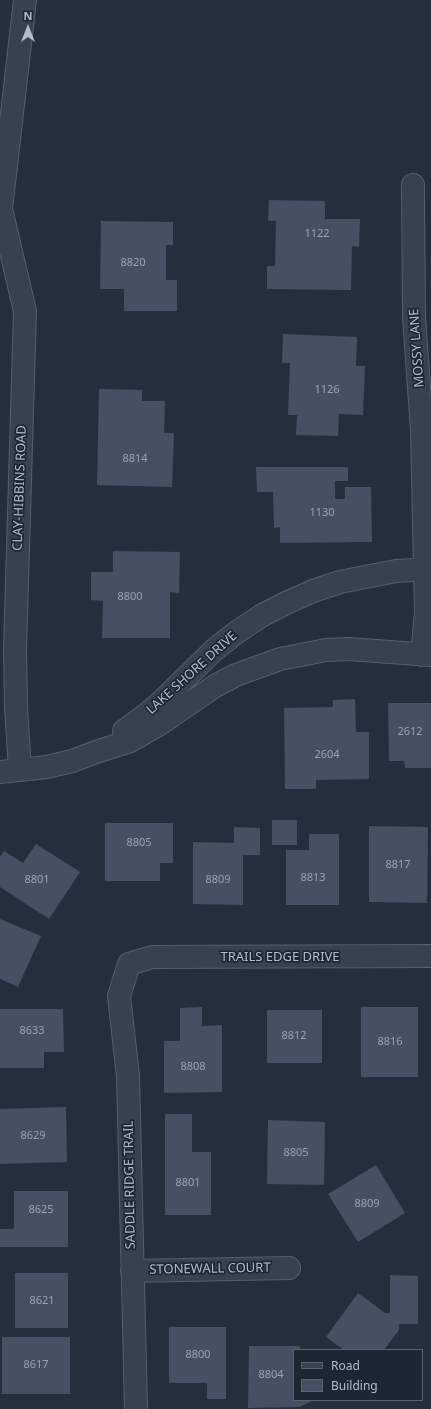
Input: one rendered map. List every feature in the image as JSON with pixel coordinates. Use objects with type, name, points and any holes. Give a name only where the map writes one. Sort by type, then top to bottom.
[{"type":"street","name":"CLAY-HIBBINS ROAD","points":[[10,771],[16,707],[15,649],[25,311],[1,213],[25,0]]},
{"type":"street","name":"MOSSY LANE","points":[[413,185],[414,317],[422,430],[428,569],[426,612],[427,655]]},
{"type":"street","name":"LAKE SHORE DRIVE","points":[[96,752],[147,714],[214,650],[261,616],[313,591],[340,582],[396,571],[428,569]]},
{"type":"street","name":"LAKE SHORE DRIVE","points":[[10,771],[47,767],[72,761],[130,741],[160,724],[215,686],[258,666],[280,659],[326,650],[349,649],[427,655]]},
{"type":"street","name":"TRAILS EDGE DRIVE","points":[[129,964],[152,957],[431,956]]},
{"type":"street","name":"SADDLE RIDGE TRAIL","points":[[129,964],[119,996],[128,1076],[136,1409]]},
{"type":"street","name":"STONEWALL COURT","points":[[132,1271],[289,1268]]},
{"type":"building","points":[[269,200],[325,201],[325,219],[360,219],[359,247],[352,246],[351,290],[267,289],[267,266],[275,266],[276,221],[268,221]]},
{"type":"building","points":[[101,221],[173,222],[173,245],[166,245],[166,280],[177,280],[177,311],[124,311],[124,289],[100,289]]},
{"type":"building","points":[[283,334],[357,337],[356,366],[365,366],[363,415],[339,414],[338,436],[296,435],[297,415],[288,415],[290,363],[282,363]]},
{"type":"building","points":[[99,389],[142,390],[142,401],[165,401],[164,433],[174,433],[172,487],[97,485]]},
{"type":"building","points":[[256,467],[348,467],[348,481],[335,481],[335,499],[345,499],[345,487],[371,487],[372,542],[280,543],[280,527],[274,528],[273,492],[257,492]]},
{"type":"building","points":[[113,551],[180,552],[179,593],[170,592],[170,638],[102,638],[103,601],[91,600],[91,572],[113,572]]},
{"type":"building","points":[[355,699],[356,732],[369,732],[369,779],[316,780],[316,789],[285,789],[284,708],[333,707],[333,700]]},
{"type":"building","points":[[388,703],[431,703],[431,768],[405,768],[404,761],[389,761]]},
{"type":"building","points":[[272,820],[297,820],[297,845],[272,845]]},
{"type":"building","points":[[105,823],[173,823],[173,863],[160,863],[160,881],[105,881]]},
{"type":"building","points":[[369,826],[428,827],[427,903],[369,902]]},
{"type":"building","points":[[234,827],[260,828],[260,855],[243,855],[243,905],[193,904],[193,842],[234,843]]},
{"type":"building","points":[[309,834],[339,834],[339,905],[286,905],[286,850],[309,850]]},
{"type":"building","points":[[36,844],[80,872],[49,919],[0,887],[0,857],[4,851],[23,863]]},
{"type":"building","points":[[0,919],[41,936],[18,987],[0,979]]},
{"type":"building","points":[[202,1007],[202,1026],[222,1025],[222,1092],[164,1093],[164,1041],[180,1041],[180,1008]]},
{"type":"building","points":[[361,1007],[418,1007],[418,1077],[361,1077]]},
{"type":"building","points":[[0,1009],[63,1009],[64,1052],[44,1052],[44,1068],[0,1068]]},
{"type":"building","points":[[267,1010],[322,1010],[322,1063],[267,1063]]},
{"type":"building","points":[[66,1107],[67,1162],[0,1164],[0,1109]]},
{"type":"building","points":[[165,1114],[192,1114],[192,1152],[211,1152],[211,1215],[165,1215]]},
{"type":"building","points":[[268,1120],[325,1122],[324,1185],[267,1184]]},
{"type":"building","points":[[376,1165],[405,1213],[358,1242],[328,1194]]},
{"type":"building","points":[[14,1191],[68,1191],[68,1247],[0,1247],[0,1229],[14,1229]]},
{"type":"building","points":[[15,1273],[68,1273],[68,1328],[15,1328]]},
{"type":"building","points":[[390,1275],[418,1276],[418,1324],[399,1324],[399,1330],[385,1349],[343,1349],[326,1337],[358,1293],[385,1313],[390,1313]]},
{"type":"building","points":[[169,1327],[226,1327],[226,1399],[207,1399],[207,1383],[169,1383]]},
{"type":"building","points":[[2,1337],[70,1337],[70,1394],[2,1394]]},
{"type":"building","points":[[249,1346],[300,1346],[300,1349],[293,1349],[293,1401],[313,1401],[299,1407],[248,1408]]}]
